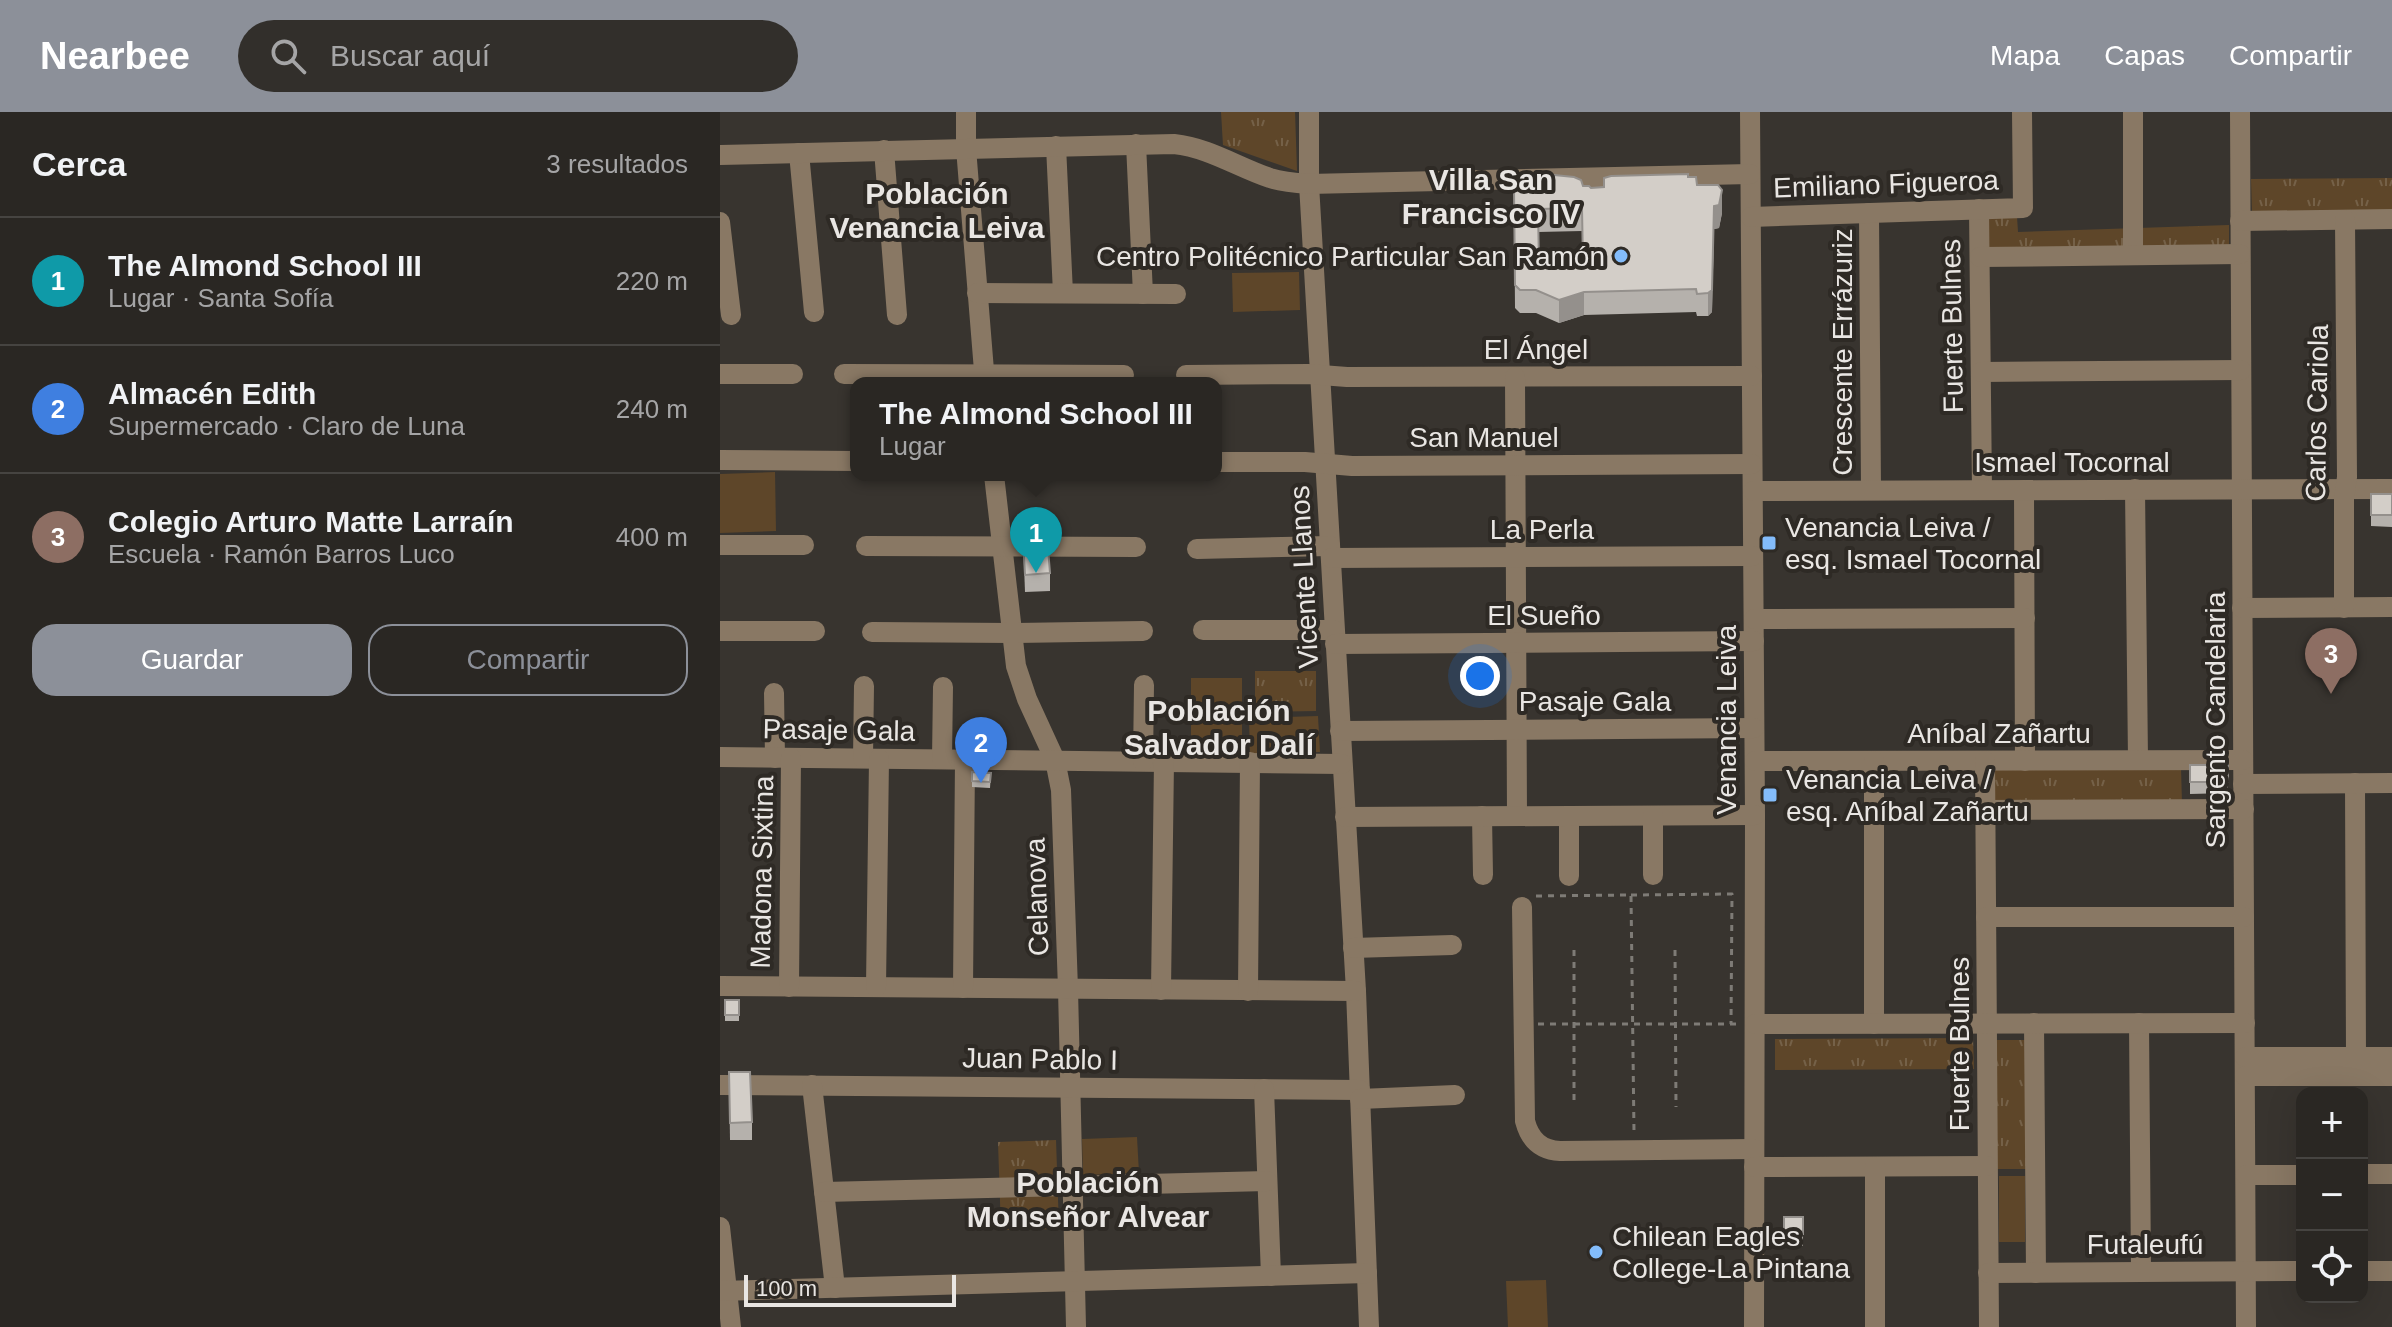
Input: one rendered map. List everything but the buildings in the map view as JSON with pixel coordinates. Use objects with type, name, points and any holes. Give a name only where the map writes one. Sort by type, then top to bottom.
[{"type":"street","points":[[966,112],[966,148],[985,377]]},
{"type":"street","name":"Vicente Llanos","points":[[1309,112],[1309,184],[1356,991],[1369,1327]]},
{"type":"street","name":"Venancia Leiva","points":[[1750,112],[1755,761],[1754,1327]]},
{"type":"street","name":"Emiliano Figueroa","points":[[1751,217],[2023,208],[2022,112]]},
{"type":"street","points":[[2133,112],[2133,255]]},
{"type":"street","name":"Sargento Candelaria","points":[[2240,112],[2246,1327]]},
{"type":"street","points":[[1136,144],[1143,294]]},
{"type":"street","points":[[720,155],[1174,144],[1202,148],[1269,178],[1309,184],[1750,174]]},
{"type":"street","points":[[1056,146],[1063,293]]},
{"type":"street","points":[[884,150],[897,315]]},
{"type":"street","points":[[799,153],[814,312]]},
{"type":"street","name":"Fuerte Bulnes","points":[[1979,209],[1982,490]]},
{"type":"street","name":"Crescente Errázuriz","points":[[1869,213],[1871,490]]},
{"type":"street","points":[[2240,221],[2392,219]]},
{"type":"street","name":"Carlos Cariola","points":[[2344,608],[2347,477],[2345,220]]},
{"type":"street","points":[[720,222],[731,315]]},
{"type":"street","points":[[1980,257],[2240,254]]},
{"type":"street","points":[[977,293],[1176,294]]},
{"type":"street","points":[[1981,372],[2241,370]]},
{"type":"street","points":[[720,374],[793,374]]},
{"type":"street","points":[[844,374],[929,377]]},
{"type":"street","points":[[1054,377],[1124,375]]},
{"type":"street","name":"El Ángel","points":[[1186,375],[1752,376]]},
{"type":"street","points":[[1515,377],[1517,816]]},
{"type":"street","points":[[720,460],[850,461]]},
{"type":"street","name":"San Manuel","points":[[1222,462],[1326,465],[1752,464]]},
{"type":"street","name":"Celanova","points":[[995,481],[1011,633],[1019,677],[1055,760],[1061,790],[1076,1327]]},
{"type":"street","points":[[2135,489],[2138,760]]},
{"type":"street","name":"Ismael Tocornal","points":[[1753,491],[2392,489]]},
{"type":"street","points":[[2024,490],[2025,761]]},
{"type":"street","points":[[720,545],[804,545]]},
{"type":"street","points":[[866,546],[1136,547]]},
{"type":"street","name":"La Perla","points":[[1197,549],[1516,557],[1753,556]]},
{"type":"street","points":[[2242,608],[2392,607]]},
{"type":"street","points":[[1754,619],[2025,618]]},
{"type":"street","name":"El Sueño","points":[[1203,630],[1516,643],[1754,641]]},
{"type":"street","points":[[720,631],[815,631]]},
{"type":"street","points":[[872,632],[1143,631]]},
{"type":"street","points":[[1143,761],[1144,685]]},
{"type":"street","points":[[864,686],[871,758],[876,987]]},
{"type":"street","points":[[942,759],[943,687]]},
{"type":"street","name":"Madona Sixtina","points":[[774,693],[783,758],[789,987]]},
{"type":"street","name":"Pasaje Gala","points":[[1340,731],[1754,728]]},
{"type":"street","name":"Pasaje Gala","points":[[720,757],[1342,764]]},
{"type":"street","points":[[963,988],[965,760]]},
{"type":"street","name":"Aníbal Zañartu","points":[[1755,761],[2243,760]]},
{"type":"street","points":[[1161,990],[1164,761]]},
{"type":"street","points":[[1874,761],[1874,1024]]},
{"type":"street","name":"Fuerte Bulnes","points":[[1985,761],[1989,1327]]},
{"type":"street","points":[[1248,991],[1250,762]]},
{"type":"street","points":[[2349,783],[2350,1057]]},
{"type":"street","points":[[2243,784],[2392,783]]},
{"type":"street","points":[[1985,810],[2244,809]]},
{"type":"street","points":[[1345,817],[1755,815]]},
{"type":"street","points":[[1482,816],[1483,875]]},
{"type":"street","points":[[1569,816],[1569,876]]},
{"type":"street","points":[[1653,816],[1653,875]]},
{"type":"street","points":[[1522,907],[1525,1121],[1533,1139],[1545,1148],[1552,1151],[1634,1151],[1875,1167],[1987,1166]]},
{"type":"street","points":[[1986,917],[2244,917]]},
{"type":"street","points":[[1353,948],[1452,945]]},
{"type":"street","points":[[720,986],[1356,991]]},
{"type":"street","points":[[2034,1023],[2036,1273]]},
{"type":"street","points":[[2139,1023],[2141,1272]]},
{"type":"street","points":[[1755,1024],[2245,1023]]},
{"type":"street","points":[[2245,1067],[2350,1057],[2392,1057]]},
{"type":"street","points":[[2245,1067],[2392,1076]]},
{"type":"street","name":"Juan Pablo I","points":[[720,1085],[1264,1089],[1455,1095]]},
{"type":"street","points":[[812,1085],[835,1288]]},
{"type":"street","points":[[1264,1089],[1271,1276]]},
{"type":"street","points":[[1875,1167],[1875,1327]]},
{"type":"street","points":[[2368,1174],[2392,1174]]},
{"type":"street","points":[[2246,1175],[2296,1175]]},
{"type":"street","points":[[824,1192],[1267,1181]]},
{"type":"street","points":[[720,1227],[724,1291],[731,1327]]},
{"type":"street","name":"Futaleufú","points":[[1988,1273],[2296,1271]]},
{"type":"street","points":[[2368,1271],[2392,1271]]},
{"type":"street","points":[[724,1291],[1367,1273]]},
{"type":"path","points":[[1522,907],[1528,896],[1732,894],[1731,1024]]},
{"type":"path","points":[[1631,895],[1634,1151]]},
{"type":"path","points":[[1574,950],[1574,1103]]},
{"type":"path","points":[[1675,950],[1676,1107]]},
{"type":"path","points":[[1523,1024],[1755,1024]]},
{"type":"green space","points":[[1221,112],[1295,112],[1297,171],[1223,145]]},
{"type":"green space","points":[[2392,178],[2392,212],[2252,213],[2251,179]]},
{"type":"green space","points":[[2017,217],[2018,232],[2229,225],[2229,245],[1989,252],[1987,218]]},
{"type":"green space","points":[[1299,272],[1300,310],[1233,312],[1232,273]]},
{"type":"green space","points":[[775,472],[776,531],[720,533],[720,474]]},
{"type":"green space","points":[[1255,671],[1316,671],[1316,711],[1255,712]]},
{"type":"green space","points":[[1191,678],[1242,678],[1242,754],[1191,754]]},
{"type":"green space","points":[[1318,716],[1320,752],[1250,754],[1249,718]]},
{"type":"green space","points":[[2181,768],[2182,804],[1993,805],[1993,769]]},
{"type":"green space","points":[[1973,1038],[1974,1069],[1775,1070],[1775,1039]]},
{"type":"green space","points":[[1996,1040],[2029,1040],[2029,1169],[1996,1169]]},
{"type":"green space","points":[[1137,1137],[1139,1173],[1083,1175],[1082,1139]]},
{"type":"green space","points":[[1056,1140],[1059,1229],[1001,1230],[998,1142]]},
{"type":"green space","points":[[1999,1176],[2025,1176],[2025,1242],[1999,1242]]},
{"type":"green space","points":[[1546,1280],[1548,1327],[1508,1327],[1506,1281]]},
{"type":"place","name":"Centro Politécnico Particular San Ramón","points":[[1621,256]]},
{"type":"place","name":"Venancia Leiva / esq. Ismael Tocornal","points":[[1769,543]]},
{"type":"place","name":"The Almond School III","points":[[1036,573]]},
{"type":"place","name":"Colegio Arturo Matte Larraín","points":[[2331,694]]},
{"type":"place","name":"Almacén Edith","points":[[981,783]]},
{"type":"place","name":"Venancia Leiva / esq. Aníbal Zañartu","points":[[1770,795]]},
{"type":"place","name":"Chilean Eagles College-La Pintana","points":[[1596,1252]]},
{"type":"district","name":"Villa San Francisco IV","points":[[1491,196]]},
{"type":"district","name":"Población Venancia Leiva","points":[[937,210]]},
{"type":"district","name":"Población Salvador Dalí","points":[[1219,727]]},
{"type":"district","name":"Población Monseñor Alvear","points":[[1088,1199]]}]
